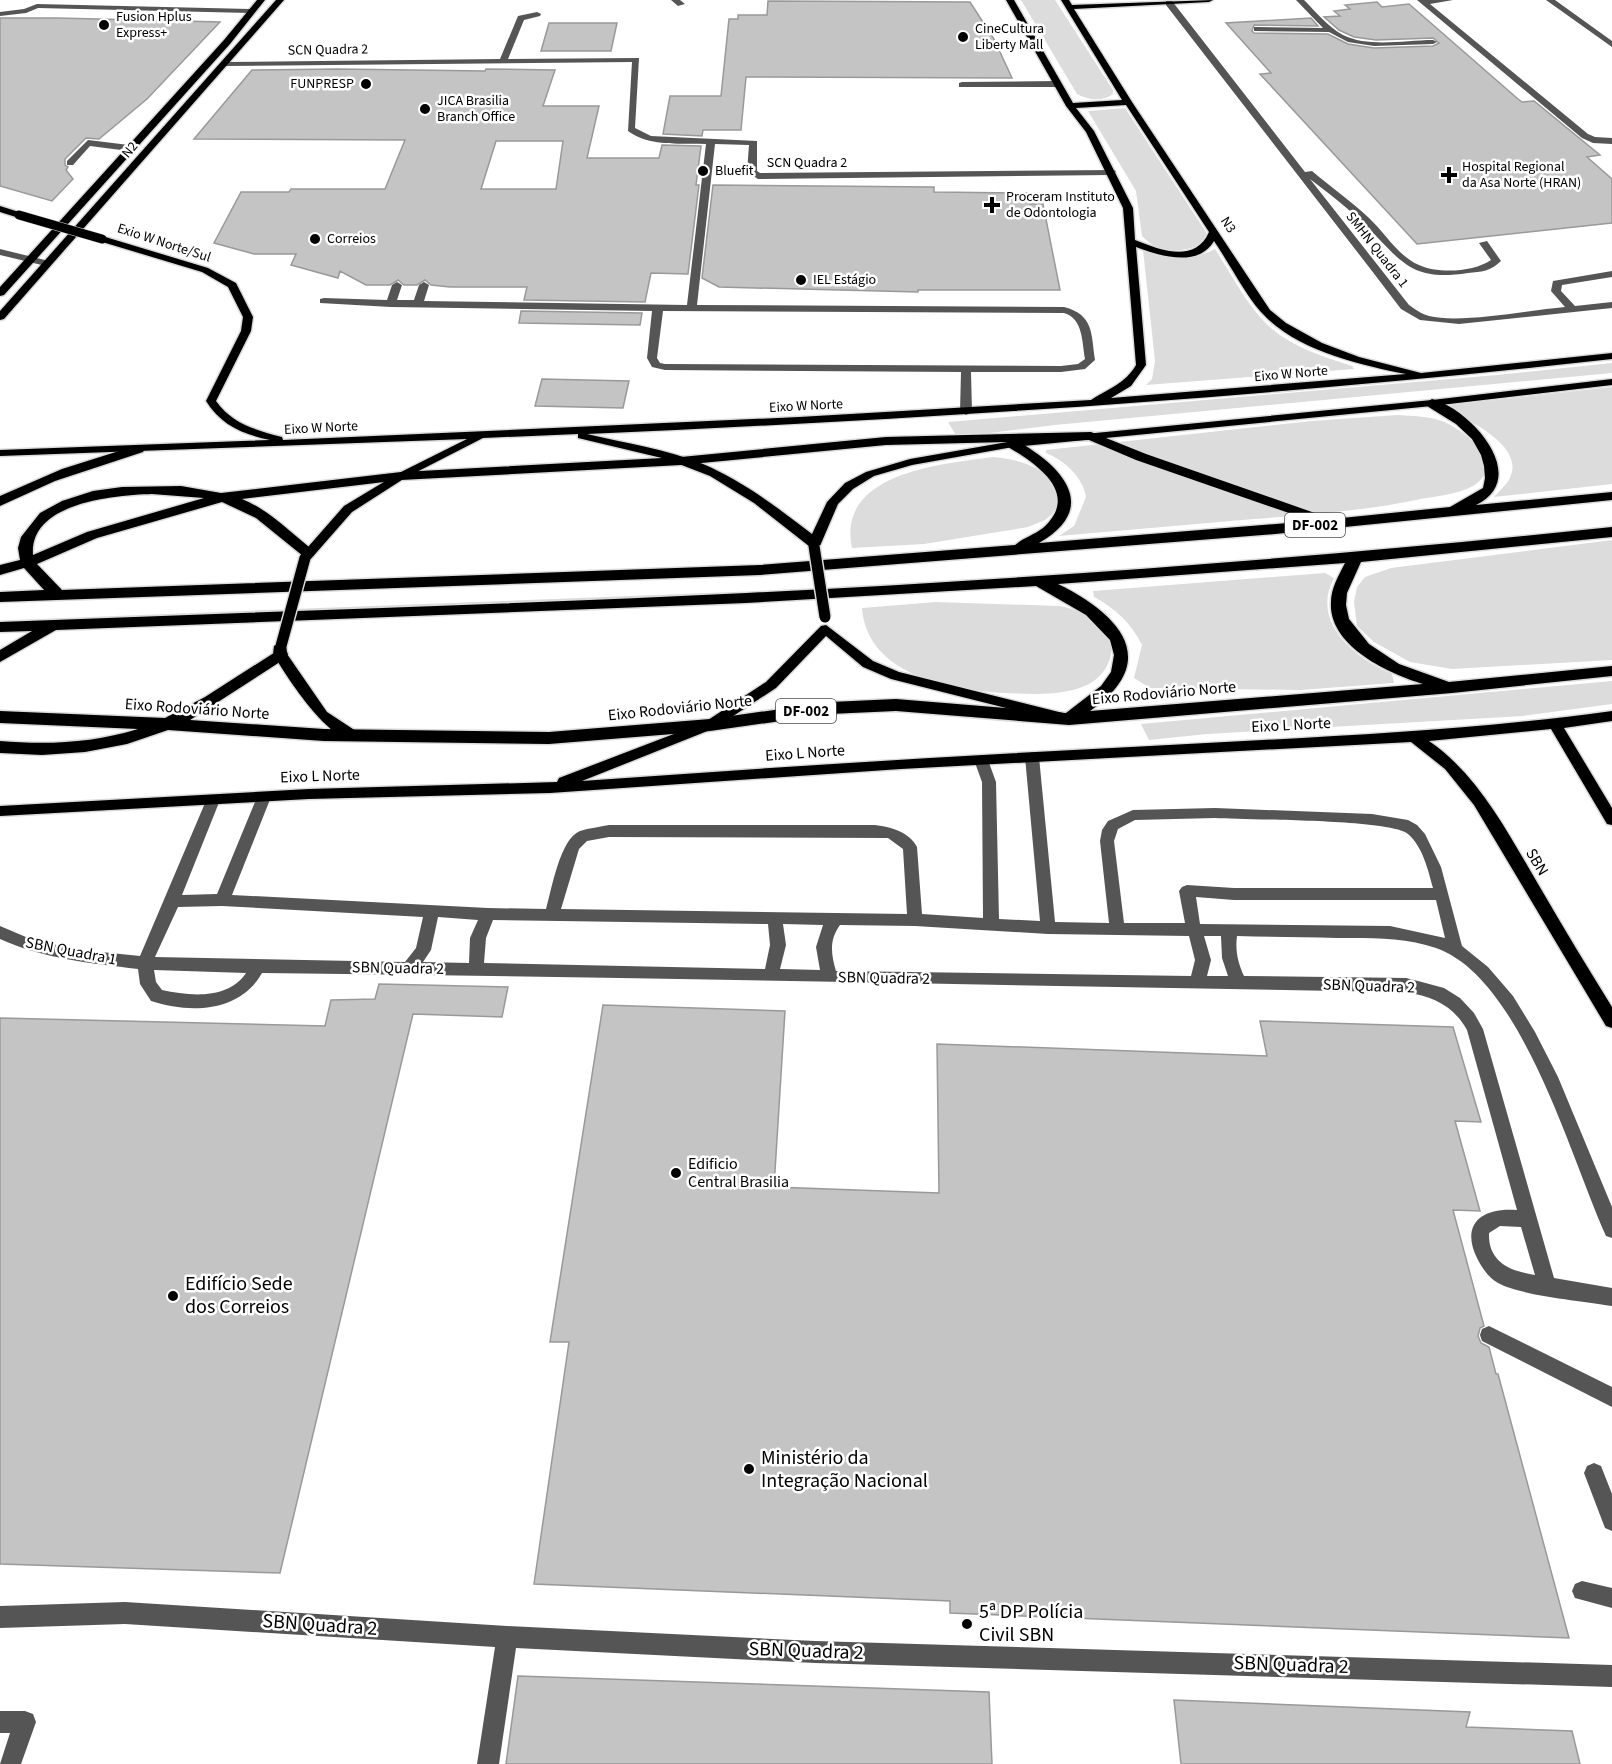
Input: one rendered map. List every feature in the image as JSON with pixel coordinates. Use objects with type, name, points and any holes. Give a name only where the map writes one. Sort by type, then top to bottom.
[{"type":"highway","points":[[1432,403],[1458,418],[1474,432],[1488,453],[1493,477],[1488,490],[1478,498],[1444,514]]},
{"type":"highway","name":"DF-002","points":[[0,570],[29,562],[92,535],[222,497],[401,476],[681,461],[886,441],[1091,436],[1141,457],[1333,523]]},
{"type":"highway","points":[[1013,444],[1033,455],[1050,470],[1061,484],[1066,499],[1062,515],[1050,530],[1017,550]]},
{"type":"highway","points":[[0,502],[68,471],[138,449]]},
{"type":"highway","points":[[57,594],[29,562],[26,545],[34,527],[49,513],[69,503],[122,491],[191,490],[249,506],[307,555]]},
{"type":"highway","name":"DF-002","points":[[0,597],[760,570],[1444,514],[1612,496]]},
{"type":"highway","name":"DF-002","points":[[0,627],[746,598],[1038,582],[1356,558],[1612,532]]},
{"type":"highway","points":[[1356,558],[1342,585],[1338,604],[1342,623],[1372,657],[1392,668],[1452,687]]},
{"type":"highway","points":[[1038,582],[1067,594],[1087,607],[1110,628],[1121,647],[1120,668],[1108,689],[1069,719]]},
{"type":"highway","points":[[0,657],[52,626]]},
{"type":"highway","points":[[0,747],[30,751],[70,748],[110,742],[168,724],[202,706],[281,650]]},
{"type":"highway","name":"Eixo Rodoviário Norte","points":[[0,717],[168,724],[354,736],[549,738],[710,725],[830,708],[896,705],[1069,719],[1452,687],[1612,671]]},
{"type":"main road","name":"N2","points":[[0,317],[46,263],[131,171],[128,165],[142,136],[261,0]]},
{"type":"main road","points":[[250,11],[266,6],[272,0]]},
{"type":"main road","name":"N2","points":[[0,294],[119,159],[135,154],[225,64],[280,0]]},
{"type":"main road","points":[[1010,0],[1070,106],[1090,131],[1128,208],[1141,365],[1135,378],[1126,387],[1088,405]]},
{"type":"main road","points":[[1067,4],[1169,3],[1209,0]]},
{"type":"main road","name":"N3","points":[[1067,4],[1128,102],[1266,312],[1287,330],[1353,358],[1437,377]]},
{"type":"main road","points":[[250,11],[257,17],[251,27],[251,34]]},
{"type":"main road","points":[[225,64],[219,62],[218,57],[226,42]]},
{"type":"main road","points":[[185,88],[212,69],[225,64]]},
{"type":"main road","points":[[1070,106],[1128,102]]},
{"type":"main road","name":"Exio W Norte/Sul","points":[[0,209],[205,270],[232,285],[248,317],[246,331],[211,402],[218,414],[245,431],[301,444]]},
{"type":"main road","points":[[1132,242],[1167,254],[1197,252],[1206,247],[1214,231]]},
{"type":"main road","name":"Eixo W Norte","points":[[0,453],[301,444],[1088,405],[1437,377],[1612,356]]},
{"type":"main road","points":[[1069,719],[984,696],[896,676],[868,664],[826,623],[814,544],[833,502],[849,486],[870,474],[910,462],[1013,444],[1432,403],[1612,382]]},
{"type":"main road","points":[[565,432],[697,466],[732,483],[814,544]]},
{"type":"main road","points":[[354,736],[322,715],[281,650],[307,555],[348,509],[401,476],[483,435]]},
{"type":"main road","points":[[550,788],[710,725],[771,685],[826,623]]},
{"type":"main road","name":"Eixo L Norte","points":[[0,811],[264,797],[550,788],[981,760],[1414,737],[1555,724],[1612,716]]},
{"type":"main road","points":[[1555,724],[1610,814]]},
{"type":"main road","name":"SBN","points":[[1414,737],[1435,750],[1459,773],[1488,815],[1612,1021]]},
{"type":"street","points":[[28,0],[37,6]]},
{"type":"street","points":[[74,7],[80,0]]},
{"type":"street","points":[[1300,0],[1331,30],[1348,40],[1370,43],[1433,42]]},
{"type":"street","points":[[1422,1],[1449,0]]},
{"type":"street","points":[[1550,0],[1612,45]]},
{"type":"street","points":[[1422,1],[1585,136],[1593,140],[1612,141]]},
{"type":"street","name":"SMHN Quadra 1","points":[[1169,3],[1405,308],[1424,319],[1459,321],[1612,304]]},
{"type":"street","points":[[0,14],[26,11],[37,6],[250,11]]},
{"type":"street","points":[[503,61],[520,18],[537,14]]},
{"type":"street","points":[[1257,29],[1331,30]]},
{"type":"street","name":"SCN Quadra 2","points":[[225,64],[636,60],[632,129],[636,134],[651,139],[754,143],[752,172],[754,175],[763,177],[1112,172]]},
{"type":"street","points":[[962,85],[1057,84]]},
{"type":"street","points":[[692,307],[711,141]]},
{"type":"street","points":[[70,163],[87,144],[135,154]]},
{"type":"street","points":[[1294,162],[1366,220],[1403,259],[1422,270],[1449,273],[1486,268],[1496,261],[1484,243]]},
{"type":"street","points":[[1324,204],[1344,202]]},
{"type":"street","points":[[0,252],[46,263]]},
{"type":"street","points":[[1572,309],[1556,291],[1557,283],[1612,274]]},
{"type":"street","points":[[391,304],[397,285]]},
{"type":"street","points":[[418,304],[424,285]]},
{"type":"street","points":[[324,301],[391,304],[1064,310],[1075,313],[1084,324],[1090,360],[1081,367],[1061,369],[665,368],[656,365],[652,358],[658,307]]},
{"type":"street","points":[[966,367],[966,412]]},
{"type":"street","points":[[1032,757],[1048,928]]},
{"type":"street","points":[[981,760],[989,782],[991,925]]},
{"type":"street","points":[[222,900],[264,797]]},
{"type":"street","points":[[213,800],[145,963],[148,984],[157,996],[175,1000],[220,998],[245,986],[258,967]]},
{"type":"street","points":[[1117,929],[1107,841],[1109,830],[1113,825],[1133,815],[1215,813],[1397,822],[1412,829],[1422,838],[1433,862],[1455,950]]},
{"type":"street","points":[[552,915],[572,846],[583,836],[609,831],[875,831],[891,832],[902,838],[910,847],[915,920]]},
{"type":"street","points":[[1196,982],[1203,967],[1204,954],[1194,930],[1187,891],[1234,894],[1441,894]]},
{"type":"street","points":[[172,901],[222,900],[431,913],[915,920],[1048,928],[1390,932],[1421,938],[1455,950],[1486,974],[1518,1015],[1553,1085],[1612,1230]]},
{"type":"street","points":[[410,968],[423,950],[431,913]]},
{"type":"street","points":[[476,970],[477,938],[488,914]]},
{"type":"street","points":[[771,975],[778,945],[775,918]]},
{"type":"street","points":[[830,978],[823,947],[825,932],[835,920]]},
{"type":"street","points":[[1230,930],[1227,943],[1228,957],[1240,983]]},
{"type":"street","name":"SBN Quadra 1","points":[[0,932],[30,946],[81,956],[145,963]]},
{"type":"street","name":"SBN Quadra 2","points":[[145,963],[830,978],[1406,985],[1424,988],[1460,1005],[1475,1029],[1547,1286]]},
{"type":"street","points":[[1529,1219],[1491,1220],[1484,1225],[1480,1232],[1482,1249],[1488,1261],[1504,1276],[1612,1297]]},
{"type":"street","points":[[1489,1335],[1612,1398]]},
{"type":"street","points":[[1594,1473],[1612,1521]]},
{"type":"street","points":[[1582,1591],[1612,1598]]},
{"type":"street","name":"SBN Quadra 2","points":[[0,1617],[125,1613],[507,1637],[826,1652],[1612,1676]]},
{"type":"street","points":[[488,1764],[507,1637]]},
{"type":"street","points":[[0,1722],[25,1722],[10,1764]]},
{"type":"shaded area","points":[[1021,0],[1055,0],[1113,90],[1113,94],[1095,99],[1077,94]]},
{"type":"shaded area","points":[[1125,108],[1206,232],[1206,239],[1199,244],[1183,250],[1165,249],[1148,242],[1142,236],[1136,191],[1088,111]]},
{"type":"shaded area","points":[[1215,249],[1248,301],[1272,329],[1300,347],[1352,366],[1354,369],[1146,385],[1152,379],[1155,361],[1143,250],[1161,256],[1179,258],[1198,256]]},
{"type":"shaded area","points":[[1612,363],[1612,373],[1055,425],[957,437],[948,422],[1497,375]]},
{"type":"shaded area","points":[[1612,387],[1612,484],[1494,497],[1511,475],[1512,463],[1508,452],[1500,442],[1475,424],[1440,406]]},
{"type":"shaded area","points":[[1397,415],[1436,419],[1461,432],[1484,458],[1486,468],[1482,478],[1473,486],[1460,491],[1376,507],[1059,536],[1074,526],[1086,497],[1081,483],[1072,470],[1046,453],[1046,450],[1312,421]]},
{"type":"shaded area","points":[[993,457],[1026,464],[1056,482],[1059,502],[1052,514],[1045,520],[1028,527],[924,544],[852,548],[851,523],[860,503],[876,488],[897,477],[921,469]]},
{"type":"shaded area","points":[[1612,540],[1612,660],[1452,669],[1410,662],[1374,642],[1357,626],[1354,602],[1357,587],[1365,577],[1391,568]]},
{"type":"shaded area","points":[[1325,573],[1334,578],[1328,594],[1328,609],[1332,624],[1340,637],[1364,659],[1392,674],[1394,683],[1300,690],[1150,688],[1134,678],[1142,645],[1138,637],[1122,617],[1094,597],[1093,591]]},
{"type":"shaded area","points":[[936,602],[1060,606],[1071,609],[1092,619],[1107,634],[1111,643],[1109,661],[1099,677],[1091,683],[1073,690],[1054,693],[1025,694],[984,691],[938,683],[895,664],[879,650],[867,631],[862,608]]},
{"type":"shaded area","points":[[1612,681],[1612,704],[1523,716],[1207,734],[1149,740],[1141,724]]},
{"type":"building","points":[[768,1],[970,2],[994,39],[1012,78],[746,77],[741,130],[703,130],[702,136],[663,134],[670,96],[721,96],[729,19],[738,19],[738,15],[767,15]]},
{"type":"building","points":[[1377,2],[1382,7],[1409,4],[1518,99],[1522,102],[1534,101],[1600,155],[1587,157],[1612,179],[1612,223],[1417,244],[1260,74],[1271,73],[1226,23],[1311,18],[1318,26],[1254,25],[1252,31],[1254,33],[1328,34],[1348,44],[1374,48],[1433,46],[1439,43],[1433,38],[1376,40],[1354,37],[1339,30],[1324,17],[1340,16],[1334,11],[1350,9],[1345,5]]},
{"type":"building","points":[[0,18],[220,22],[147,99],[99,139],[86,138],[65,159],[65,165],[68,167],[66,170],[73,179],[52,201],[0,186]]},
{"type":"building","points":[[549,23],[617,23],[611,51],[541,51]]},
{"type":"building","points":[[252,70],[555,70],[543,106],[599,106],[587,158],[659,158],[662,145],[701,146],[696,185],[699,185],[688,274],[651,273],[645,302],[524,300],[527,287],[450,287],[431,285],[425,280],[417,285],[404,285],[398,280],[390,285],[366,285],[340,271],[338,278],[291,265],[296,254],[254,254],[214,243],[241,192],[289,192],[291,189],[385,189],[405,140],[194,139]],"holes":[[[496,141],[563,141],[556,189],[481,189]]]},
{"type":"building","points":[[713,185],[934,187],[934,192],[1028,193],[1030,204],[1043,204],[1060,290],[918,290],[918,292],[719,287],[702,278]]},
{"type":"building","points":[[521,311],[642,313],[640,325],[519,323]]},
{"type":"building","points":[[542,379],[629,381],[623,408],[535,406]]},
{"type":"building","name":"Edifício Sede dos Correios","points":[[379,984],[508,987],[502,1017],[413,1014],[280,1573],[0,1564],[0,1018],[325,1026],[331,1000],[375,999]]},
{"type":"building","points":[[603,1005],[785,1011],[774,1187],[939,1193],[937,1044],[1267,1056],[1260,1021],[1453,1027],[1481,1122],[1455,1121],[1480,1211],[1453,1210],[1484,1326],[1480,1328],[1478,1336],[1481,1343],[1489,1347],[1496,1374],[1498,1374],[1569,1638],[950,1613],[950,1601],[534,1584],[569,1342],[550,1342]]},
{"type":"building","points":[[518,1676],[989,1692],[992,1764],[506,1764]]},
{"type":"building","points":[[1174,1700],[1470,1712],[1466,1727],[1572,1731],[1580,1764],[1181,1764]]},
{"type":"place","name":"Fusion Hplus Express+","points":[[104,25]]},
{"type":"place","name":"CineCultura Liberty Mall","points":[[963,37]]},
{"type":"place","name":"FUNPRESP","points":[[366,84]]},
{"type":"place","name":"JICA Brasilia Branch Office","points":[[425,109]]},
{"type":"place","name":"Bluefit","points":[[703,171]]},
{"type":"place","name":"Hospital Regional da Asa Norte (HRAN)","points":[[1449,175]]},
{"type":"place","name":"Proceram Instituto de Odontologia","points":[[992,205]]},
{"type":"place","name":"Correios","points":[[315,239]]},
{"type":"place","name":"IEL Estágio","points":[[801,280]]},
{"type":"place","name":"Edificio Central Brasilia","points":[[676,1173]]},
{"type":"place","name":"Edifício Sede dos Correios","points":[[173,1296]]},
{"type":"place","name":"Ministério da Integração Nacional","points":[[749,1469]]},
{"type":"place","name":"5ª DP Polícia Civil SBN","points":[[967,1624]]}]
